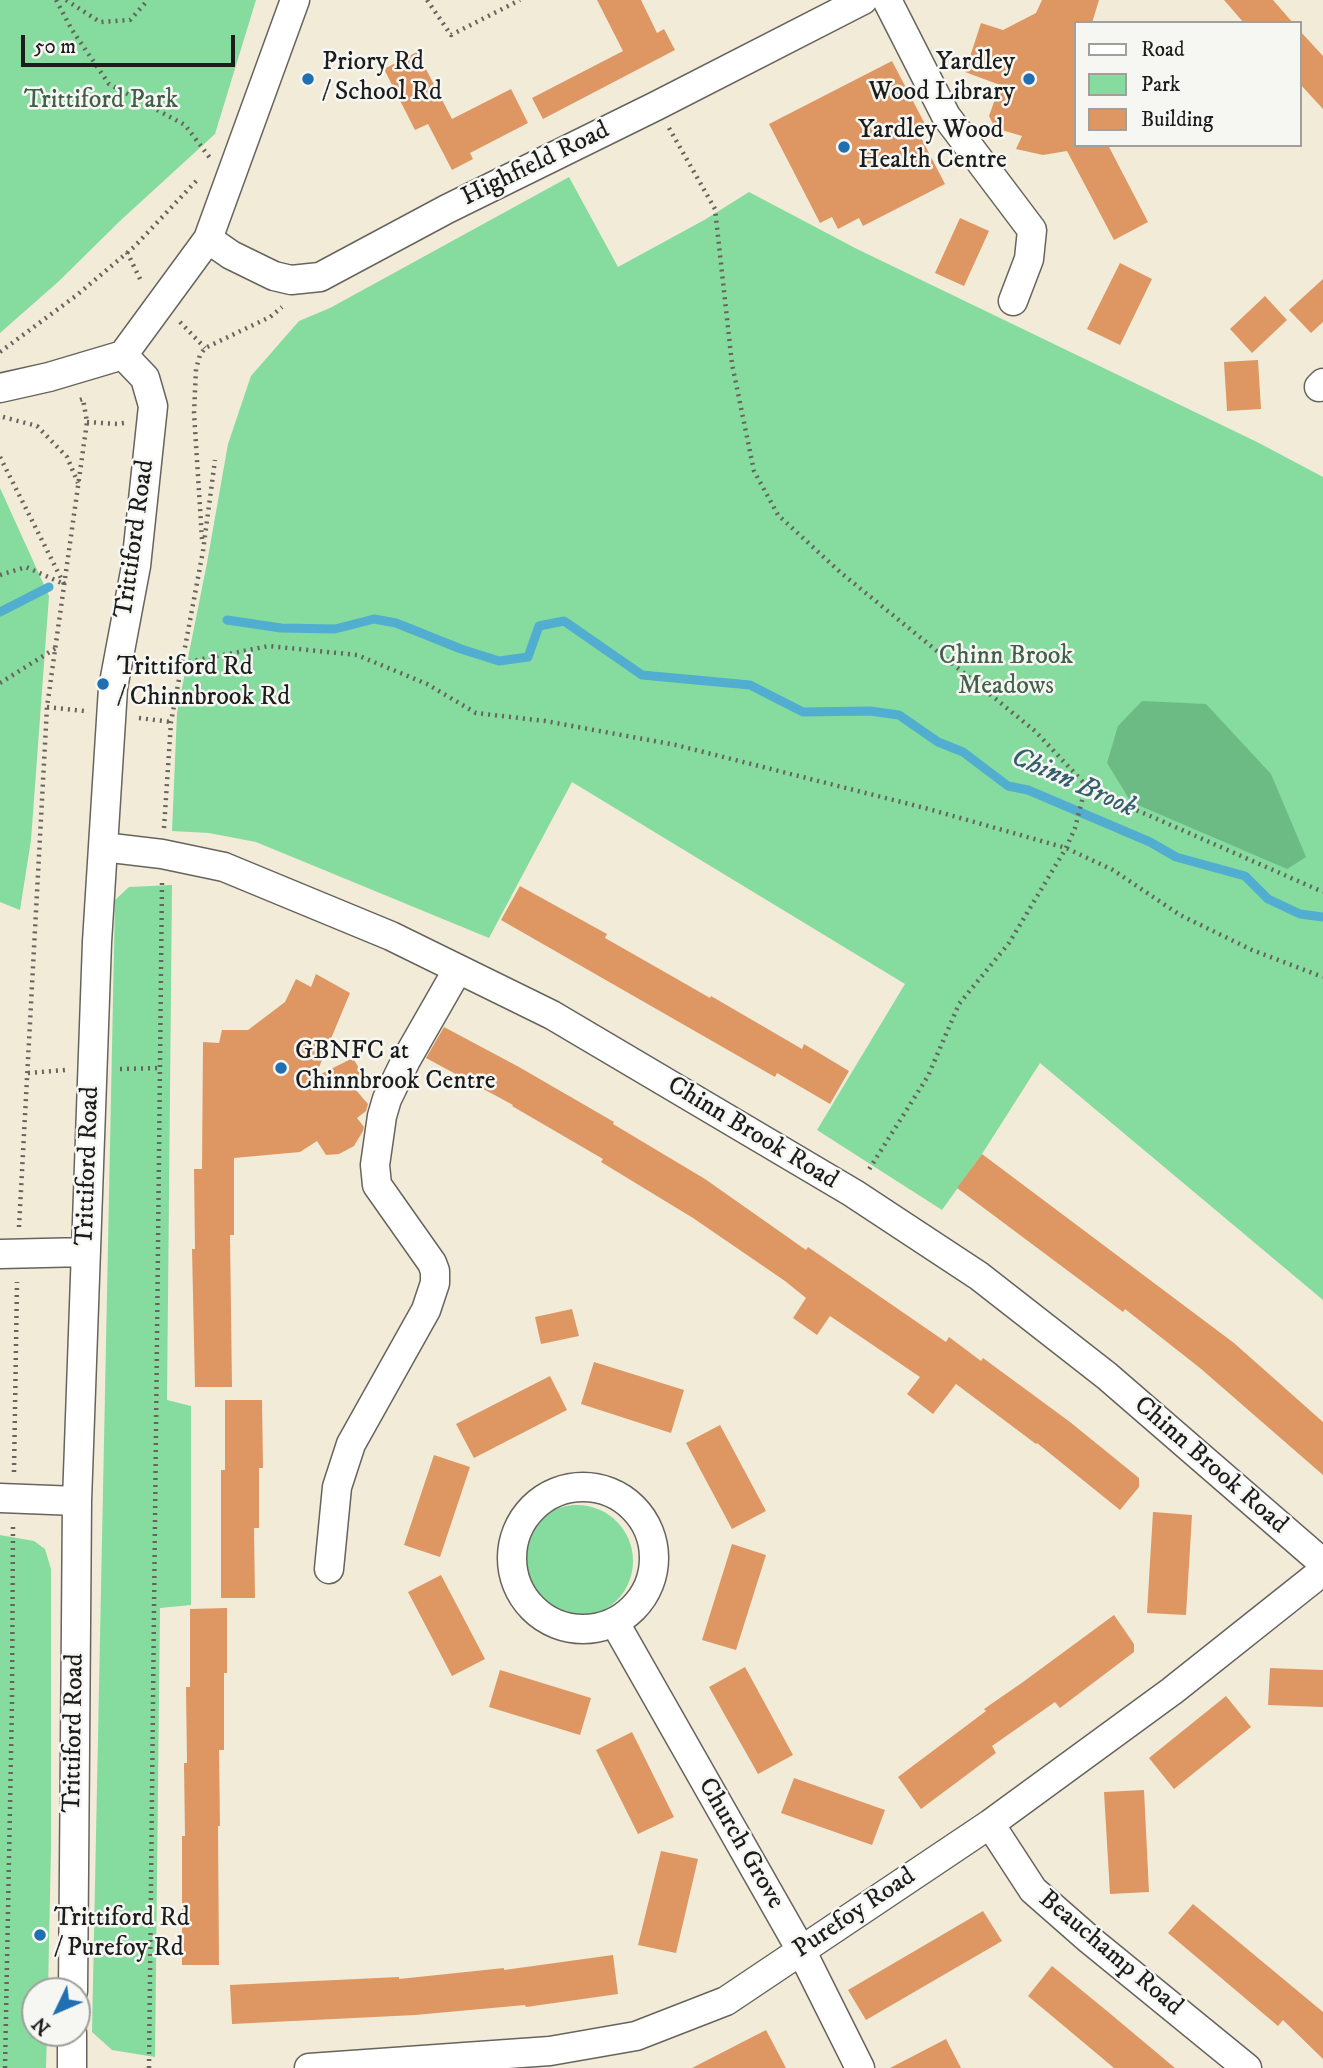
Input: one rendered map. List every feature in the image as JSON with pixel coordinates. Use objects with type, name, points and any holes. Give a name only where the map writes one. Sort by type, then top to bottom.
[{"type":"street","points":[[0,388],[50,377],[122,355],[208,239],[295,0]]},
{"type":"street","name":"Highfield Road","points":[[208,239],[231,255],[274,276],[291,280],[320,277],[447,208],[656,106],[863,0]]},
{"type":"street","points":[[887,0],[946,116],[1032,230],[1029,259],[1013,301]]},
{"type":"street","name":"Trittiford Road","points":[[73,1977],[77,1501],[97,942],[113,688],[136,566],[153,406],[145,378],[122,355]]},
{"type":"street","name":"Chinn Brook Road","points":[[103,847],[162,854],[225,867],[391,936],[552,1015],[853,1193],[979,1276],[1107,1376],[1323,1563]]},
{"type":"street","points":[[329,1569],[337,1487],[347,1455],[364,1419],[426,1310],[435,1283],[432,1263],[377,1185],[375,1165],[387,1099],[458,969]]},
{"type":"street","points":[[9,1253],[86,1252]]},
{"type":"street","points":[[581,1486],[605,1490],[627,1501],[643,1519],[653,1542],[655,1566],[648,1589],[634,1609],[615,1623],[592,1630],[569,1629],[547,1621],[529,1606],[516,1587],[511,1564],[513,1541],[522,1520],[537,1502],[558,1491],[581,1486]]},
{"type":"street","points":[[6,1498],[77,1501]]},
{"type":"street","name":"Purefoy Road","points":[[309,2068],[550,2059],[635,2036],[726,2001],[990,1824],[1172,1691],[1323,1571]]},
{"type":"street","name":"Church Grove","points":[[615,1623],[801,1950],[860,2068]]},
{"type":"street","name":"Beauchamp Road","points":[[990,1824],[1033,1890],[1247,2068]]},
{"type":"street","points":[[72,2047],[72,2068]]},
{"type":"path","points":[[56,0],[72,30],[109,84],[185,125],[214,163]]},
{"type":"path","points":[[66,0],[100,22],[130,20],[148,0]]},
{"type":"path","points":[[427,0],[452,35],[520,0]]},
{"type":"path","points":[[656,106],[715,209],[732,364],[754,471],[778,515],[840,572],[1035,731],[1084,783],[1085,789],[1075,828],[1066,848],[1009,943],[959,1004],[928,1076],[853,1193]]},
{"type":"path","points":[[0,352],[77,295],[134,247],[206,171]]},
{"type":"path","points":[[203,551],[194,414],[196,369],[200,355],[205,348],[270,317],[320,277]]},
{"type":"path","points":[[5,2068],[12,1703],[6,1498],[9,1253],[47,708],[87,422],[83,399],[69,402]]},
{"type":"path","points":[[15,414],[2,417],[37,426],[67,457],[79,484]]},
{"type":"path","points":[[87,422],[117,424],[151,418]]},
{"type":"path","points":[[0,457],[65,585]]},
{"type":"path","points":[[149,2068],[162,854],[171,722],[203,551],[215,460]]},
{"type":"path","points":[[0,575],[26,567],[65,585]]},
{"type":"path","points":[[182,663],[269,646],[357,655],[427,684],[476,713],[545,721],[676,746],[925,808],[1066,848],[1113,870],[1180,915],[1252,950],[1323,977]]},
{"type":"path","points":[[0,683],[56,647]]},
{"type":"path","points":[[47,708],[112,714]]},
{"type":"path","points":[[1085,789],[1323,892]]},
{"type":"green space","name":"Trittiford Park","points":[[0,0],[256,0],[215,134],[0,333]]},
{"type":"green space","name":"Chinn Brook Meadows","points":[[569,177],[618,267],[749,192],[857,249],[1259,443],[1323,477],[1323,1300],[1040,1063],[982,1154],[942,1210],[817,1130],[905,984],[572,782],[489,938],[256,842],[209,833],[172,831],[177,713],[228,444],[251,376],[299,321],[330,308]]},
{"type":"green space","points":[[0,488],[49,596],[31,840],[20,910],[0,902]]},
{"type":"green space","points":[[1142,701],[1206,704],[1271,774],[1306,857],[1287,869],[1131,802],[1107,763],[1118,726]]},
{"type":"green space","points":[[172,885],[167,1400],[191,1406],[191,1605],[160,1608],[155,2057],[112,2050],[92,2032],[115,900],[129,887]]},
{"type":"green space","points":[[577,1505],[598,1509],[617,1521],[629,1540],[633,1561],[629,1582],[617,1601],[598,1613],[577,1617],[556,1613],[537,1601],[525,1582],[521,1561],[525,1540],[537,1521],[556,1509]]},
{"type":"green space","points":[[0,1535],[34,1541],[45,1549],[51,1569],[51,1848],[48,1977],[21,1977],[21,2047],[47,2047],[46,2068],[0,2068]]},
{"type":"building","points":[[597,0],[641,0],[657,33],[664,29],[675,50],[543,119],[532,98],[623,51]]},
{"type":"building","name":"Yardley Wood Library","points":[[1042,0],[1099,0],[1093,21],[1074,21],[1074,147],[1109,147],[1148,222],[1114,240],[1067,151],[1043,155],[1016,149],[1022,136],[995,128],[989,116],[1000,85],[965,72],[981,23],[1003,30],[1036,13]]},
{"type":"building","points":[[1224,0],[1273,0],[1291,21],[1242,21]]},
{"type":"building","points":[[1302,33],[1323,56],[1323,109],[1302,86]]},
{"type":"building","points":[[417,52],[452,119],[511,89],[528,123],[470,153],[473,159],[452,170],[428,124],[415,130],[384,69]]},
{"type":"building","name":"Yardley Wood Health Centre","points":[[892,61],[926,126],[917,130],[945,184],[863,226],[859,218],[838,229],[832,217],[820,223],[769,124]]},
{"type":"building","points":[[960,218],[989,231],[964,286],[935,273]]},
{"type":"building","points":[[1120,263],[1152,279],[1120,345],[1087,329]]},
{"type":"building","points":[[1323,279],[1323,322],[1311,333],[1289,310]]},
{"type":"building","points":[[1265,296],[1287,320],[1252,353],[1230,329]]},
{"type":"building","points":[[1258,360],[1261,409],[1227,411],[1224,362]]},
{"type":"building","points":[[520,886],[607,934],[605,938],[710,998],[711,996],[802,1049],[804,1044],[849,1071],[830,1104],[777,1073],[775,1077],[501,920]]},
{"type":"building","name":"GBNFC at Chinnbrook Centre","points":[[316,974],[350,993],[315,1077],[353,1058],[361,1072],[355,1089],[368,1104],[366,1111],[357,1118],[364,1127],[363,1131],[354,1146],[339,1154],[326,1155],[317,1141],[300,1152],[234,1158],[234,1235],[230,1235],[232,1387],[195,1387],[192,1249],[195,1249],[194,1169],[202,1169],[203,1042],[219,1043],[222,1030],[248,1030],[285,1002],[296,979],[311,987]]},
{"type":"building","points":[[444,1027],[614,1122],[613,1124],[705,1179],[806,1250],[808,1247],[946,1342],[949,1337],[981,1361],[983,1358],[1070,1422],[1139,1478],[1139,1487],[1120,1510],[1037,1443],[956,1384],[933,1414],[907,1394],[920,1377],[830,1316],[817,1335],[793,1318],[806,1298],[785,1281],[693,1218],[601,1162],[603,1159],[513,1105],[426,1058]]},
{"type":"building","points":[[982,1154],[1234,1343],[1323,1422],[1323,1475],[1200,1368],[1125,1309],[1123,1312],[957,1188]]},
{"type":"building","points":[[572,1309],[579,1336],[541,1344],[535,1317]]},
{"type":"building","points":[[594,1362],[684,1390],[671,1433],[581,1404]]},
{"type":"building","points":[[550,1376],[567,1410],[474,1458],[456,1424]]},
{"type":"building","points":[[225,1400],[262,1400],[263,1468],[259,1468],[259,1528],[254,1528],[255,1598],[221,1598],[221,1470],[225,1470]]},
{"type":"building","points":[[720,1425],[766,1511],[732,1529],[686,1443]]},
{"type":"building","points":[[434,1455],[470,1467],[440,1557],[404,1545]]},
{"type":"building","points":[[1153,1512],[1192,1515],[1186,1615],[1147,1613]]},
{"type":"building","points":[[732,1544],[766,1555],[736,1650],[702,1640]]},
{"type":"building","points":[[441,1575],[485,1659],[452,1676],[408,1592]]},
{"type":"building","points":[[227,1608],[224,1750],[219,1750],[219,1965],[182,1965],[182,1836],[185,1836],[184,1763],[187,1763],[186,1687],[190,1687],[190,1609]]},
{"type":"building","points":[[1114,1615],[1134,1644],[1134,1652],[1060,1708],[1055,1702],[992,1746],[996,1753],[921,1809],[898,1777],[986,1711],[984,1709]]},
{"type":"building","points":[[745,1667],[793,1755],[758,1774],[709,1687]]},
{"type":"building","points":[[1270,1668],[1323,1670],[1323,1707],[1268,1705]]},
{"type":"building","points":[[500,1670],[591,1698],[580,1735],[489,1707]]},
{"type":"building","points":[[1226,1696],[1251,1727],[1174,1789],[1149,1758]]},
{"type":"building","points":[[632,1732],[674,1817],[638,1834],[596,1750]]},
{"type":"building","points":[[794,1778],[885,1810],[872,1845],[781,1813]]},
{"type":"building","points":[[1144,1790],[1149,1892],[1110,1894],[1104,1792]]},
{"type":"building","points":[[661,1851],[698,1859],[676,1953],[638,1945]]},
{"type":"building","points":[[1193,1904],[1323,2012],[1323,2059],[1283,2020],[1278,2026],[1168,1933]]},
{"type":"building","points":[[983,1911],[1002,1941],[866,2020],[848,1990]]},
{"type":"building","points":[[613,1955],[618,1994],[526,2007],[232,2024],[230,1985],[399,1979],[504,1970]]},
{"type":"building","points":[[1052,1966],[1175,2068],[1114,2068],[1028,1996]]},
{"type":"building","points":[[766,2030],[786,2068],[692,2068]]},
{"type":"building","points":[[946,2039],[961,2068],[890,2068]]},
{"type":"waterway","name":"Chinn Brook","points":[[0,612],[49,587]]},
{"type":"waterway","name":"Chinn Brook","points":[[227,620],[281,628],[335,629],[374,619],[396,623],[499,661],[528,657],[539,626],[564,621],[642,675],[750,685],[803,712],[870,711],[899,715],[938,742],[963,752],[1008,786],[1028,790],[1150,842],[1176,857],[1245,876],[1268,899],[1300,914],[1323,917]]},
{"type":"place","name":"Priory Rd / School Rd","points":[[308,79]]},
{"type":"place","name":"Yardley Wood Library","points":[[1029,79]]},
{"type":"place","name":"Yardley Wood Health Centre","points":[[844,147]]},
{"type":"place","name":"Trittiford Rd / Chinnbrook Rd","points":[[103,684]]},
{"type":"place","name":"GBNFC at Chinnbrook Centre","points":[[281,1068]]},
{"type":"place","name":"Trittiford Rd / Purefoy Rd","points":[[40,1935]]}]
